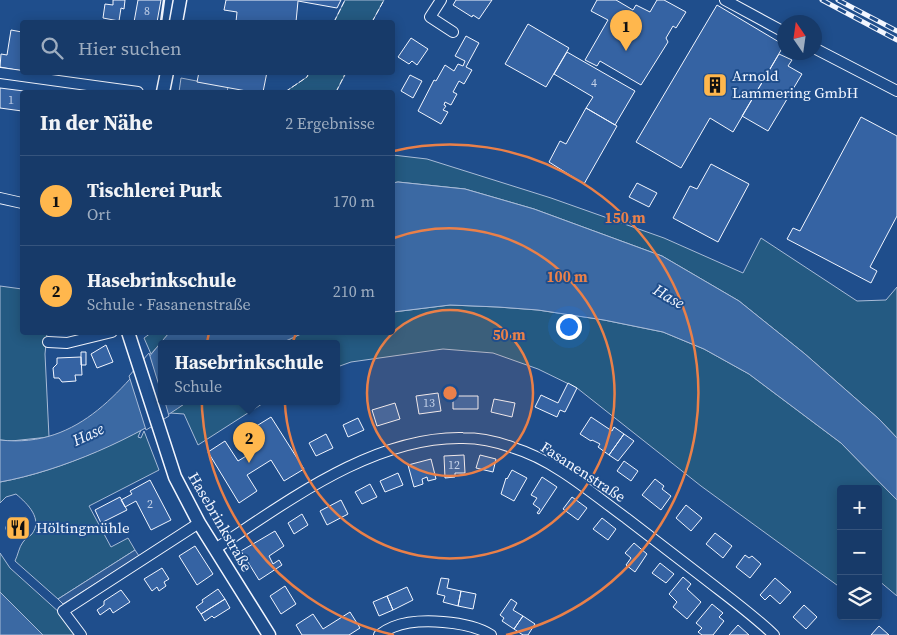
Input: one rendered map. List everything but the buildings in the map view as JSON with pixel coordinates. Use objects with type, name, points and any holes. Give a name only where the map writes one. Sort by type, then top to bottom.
[{"type":"street","points":[[176,20],[180,0]]},
{"type":"street","points":[[441,0],[430,17],[453,32]]},
{"type":"street","points":[[724,0],[777,28]]},
{"type":"street","points":[[822,52],[897,91]]},
{"type":"street","points":[[0,73],[123,90]]},
{"type":"street","points":[[163,90],[166,75]]},
{"type":"street","points":[[0,198],[20,203]]},
{"type":"street","points":[[48,342],[67,343],[100,335]]},
{"type":"street","name":"Hasebrinkstraße","points":[[129,335],[175,477],[199,523],[269,635]]},
{"type":"street","name":"Fasanenstraße","points":[[215,549],[324,480],[369,458],[444,438],[486,440],[516,448],[547,463],[585,488],[729,597],[774,635]]},
{"type":"street","points":[[81,635],[63,611],[199,523]]},
{"type":"street","points":[[379,635],[393,627],[422,621],[457,624],[492,635]]},
{"type":"shaded area","points":[[345,0],[384,0],[373,20],[335,20]]},
{"type":"shaded area","points":[[308,75],[345,75],[337,90],[288,90]]},
{"type":"shaded area","points":[[181,78],[228,87],[227,90],[179,90]]},
{"type":"shaded area","points":[[395,155],[427,159],[551,198],[664,238],[743,273],[761,238],[857,301],[886,300],[897,287],[897,438],[879,419],[805,354],[739,301],[662,256],[534,209],[465,189],[395,183]]},
{"type":"shaded area","points":[[0,286],[20,289],[20,335],[47,335],[45,354],[49,437],[11,441],[0,440]]},
{"type":"shaded area","points":[[450,305],[498,307],[538,310],[604,320],[663,332],[704,349],[749,374],[841,443],[897,500],[897,596],[882,583],[882,485],[837,485],[837,585],[701,486],[577,388],[538,369],[493,353],[443,349],[351,362],[340,366],[340,340],[288,340],[299,335],[395,335],[395,312]]},
{"type":"shaded area","points":[[148,335],[167,335],[163,340],[158,340],[158,346],[151,354],[144,338]]},
{"type":"shaded area","points":[[182,405],[260,405],[198,445],[184,414],[170,413]]},
{"type":"shaded area","points":[[141,430],[138,437],[141,438],[144,431],[159,470],[89,506],[111,547],[128,538],[135,550],[58,599],[15,561],[22,544],[35,528],[35,517],[25,502],[16,494],[6,497],[0,503],[0,482],[55,468],[107,447]]},
{"type":"shaded area","points":[[135,550],[139,556],[63,604],[58,599]]},
{"type":"shaded area","points":[[0,553],[10,568],[60,613],[76,635],[43,635],[0,592]]},
{"type":"water","name":"Hase","points":[[395,182],[465,189],[534,209],[662,256],[739,301],[805,354],[879,419],[897,438],[897,500],[841,443],[749,374],[704,349],[663,332],[604,320],[538,310],[450,305],[395,312]]},
{"type":"water","points":[[167,335],[299,335],[288,340],[163,340]]},
{"type":"water","name":"Hase","points":[[158,346],[158,405],[182,405],[145,428],[98,451],[48,470],[0,482],[0,440],[29,440],[54,435],[77,424],[98,410],[135,374]]},
{"type":"water","points":[[0,592],[43,635],[0,635]]},
{"type":"pier","points":[[149,353],[158,382],[158,405],[166,405],[169,416],[146,430],[129,376]]},
{"type":"railway","points":[[822,0],[897,40]]},
{"type":"railway","points":[[838,0],[897,31]]},
{"type":"fence","points":[[335,20],[345,0]]},
{"type":"fence","points":[[373,20],[384,0]]},
{"type":"fence","points":[[288,90],[308,75]]},
{"type":"fence","points":[[337,90],[344,75]]},
{"type":"wall","points":[[161,20],[164,0]]},
{"type":"place","name":"Tischlerei Purk","points":[[626,51]]},
{"type":"place","name":"Arnold Lammering GmbH","points":[[715,85]]},
{"type":"place","name":"Hasebrinkschule","points":[[249,463]]},
{"type":"place","name":"Höltingmühle","points":[[18,528]]}]
